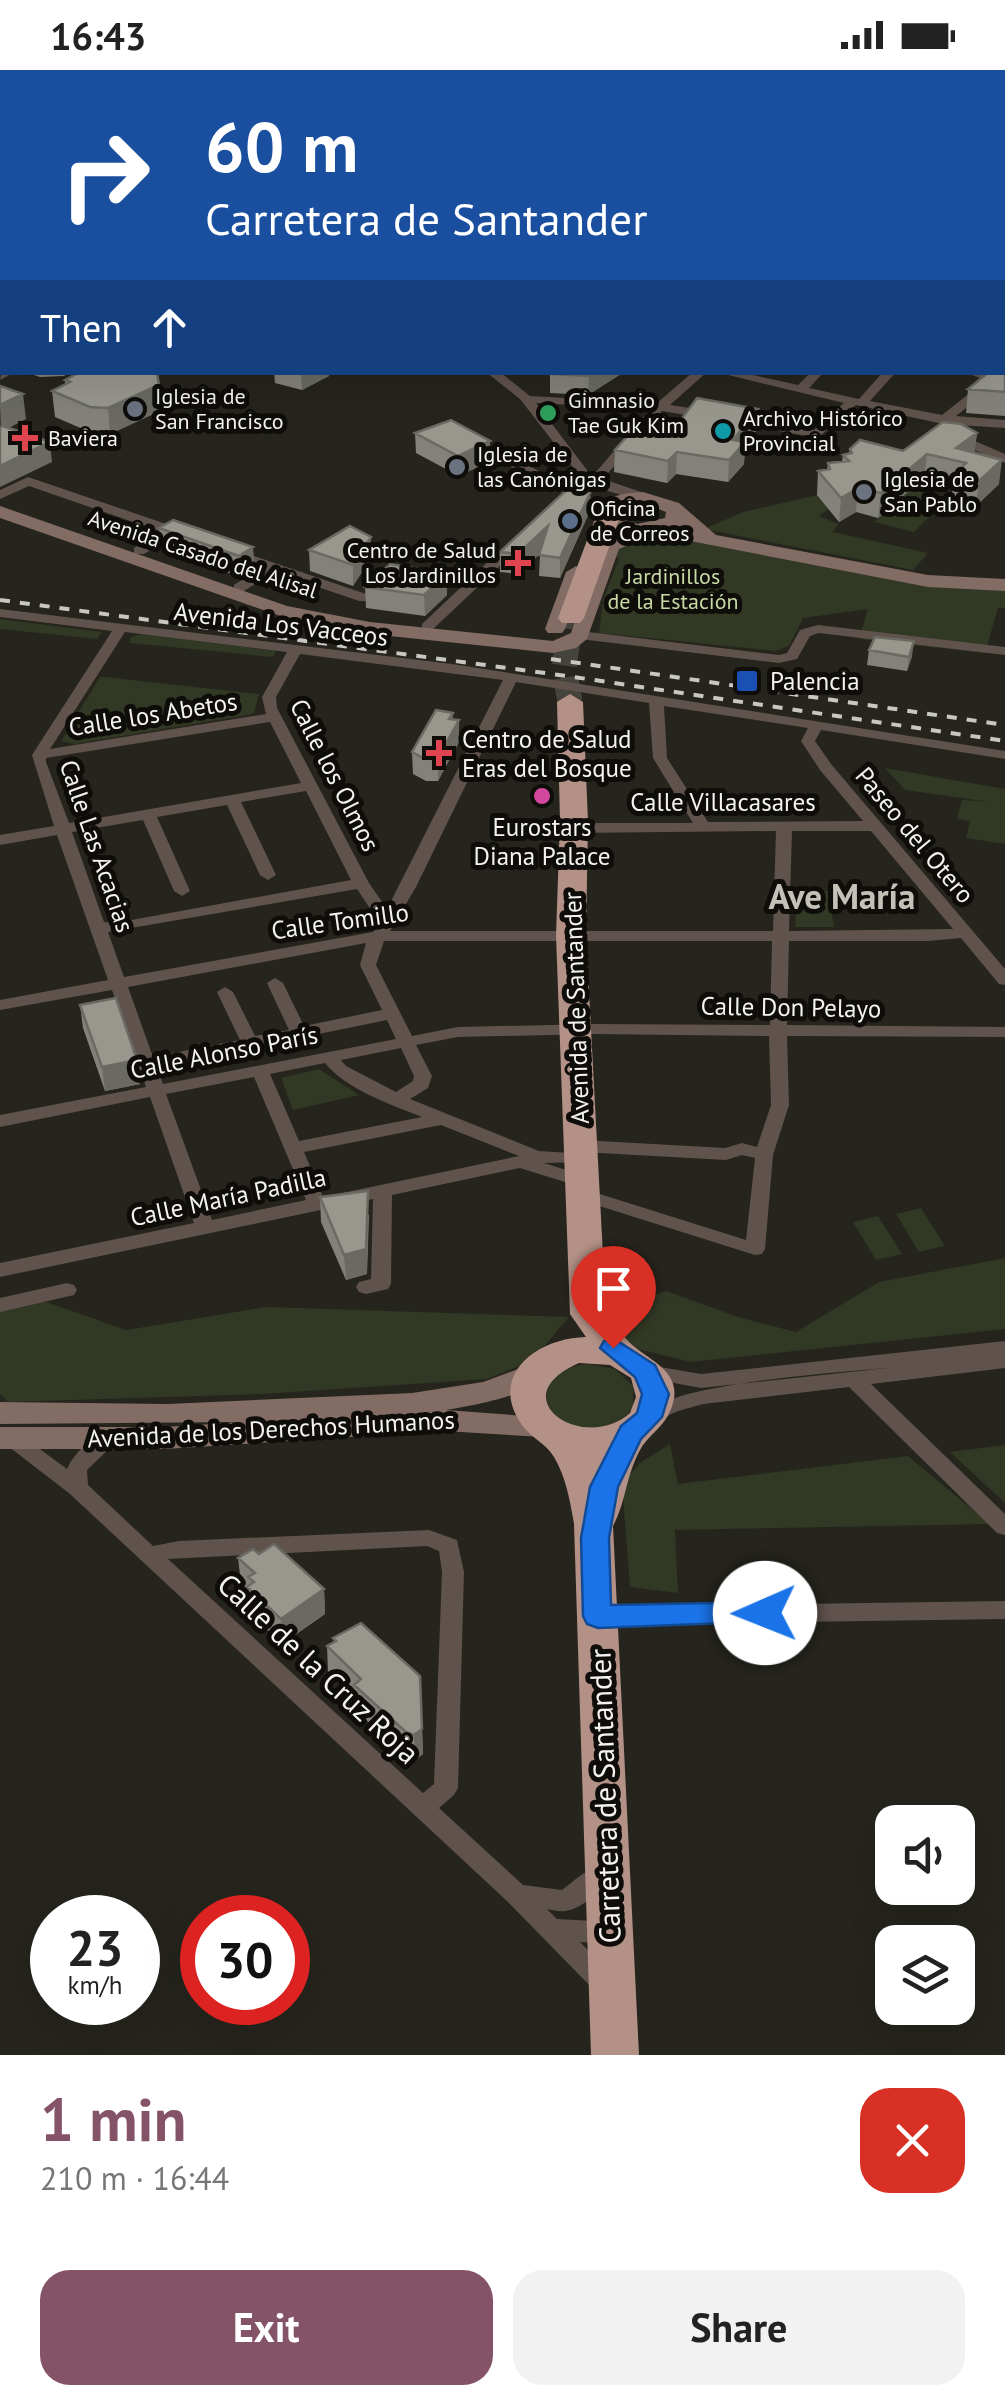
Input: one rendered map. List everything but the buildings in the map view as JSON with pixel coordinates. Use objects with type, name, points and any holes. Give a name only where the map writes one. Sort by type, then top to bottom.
[{"type":"highway","points":[[569,631],[598,545],[625,521]]},
{"type":"highway","name":"Avenida de Santander","points":[[563,693],[574,828],[571,935],[588,1314]]},
{"type":"highway","points":[[588,1314],[656,1394],[604,1487],[595,1538],[580,1465],[525,1401],[546,1364],[588,1314]]},
{"type":"highway","points":[[546,1364],[589,1349],[632,1363]]},
{"type":"highway","points":[[552,1432],[596,1442],[640,1425]]},
{"type":"highway","name":"Carretera de Santander","points":[[595,1538],[615,2055]]},
{"type":"main road","name":"Avenida Casado del Alisal","points":[[0,497],[239,588],[340,619],[531,638],[569,631]]},
{"type":"main road","points":[[569,631],[608,550],[621,539],[625,521],[620,500],[645,498],[673,507],[709,538]]},
{"type":"main road","points":[[569,631],[590,540],[625,521],[676,518],[673,507]]},
{"type":"main road","name":"Avenida Casado del Alisal","points":[[0,512],[234,595],[340,619],[554,647],[569,631]]},
{"type":"main road","points":[[625,521],[952,584],[1005,582]]},
{"type":"main road","points":[[915,577],[1005,582]]},
{"type":"main road","name":"Avenida de los Derechos Humanos","points":[[6,1422],[247,1413],[424,1401],[479,1395],[546,1364]]},
{"type":"main road","name":"Avenida de los Derechos Humanos","points":[[6,1422],[108,1438],[325,1430],[444,1420],[552,1432]]},
{"type":"street","points":[[496,375],[525,397],[581,470],[575,495],[556,507]]},
{"type":"street","points":[[645,498],[596,480],[660,406],[697,375]]},
{"type":"street","points":[[735,375],[926,417],[1005,424]]},
{"type":"street","points":[[800,390],[815,375]]},
{"type":"street","points":[[797,452],[887,375]]},
{"type":"street","points":[[943,420],[1000,375]]},
{"type":"street","points":[[525,397],[555,383]]},
{"type":"street","points":[[525,397],[660,406],[816,434]]},
{"type":"street","points":[[943,420],[956,430],[958,439],[1005,459]]},
{"type":"street","points":[[504,458],[625,521]]},
{"type":"street","points":[[0,497],[28,481],[201,542]]},
{"type":"street","points":[[139,551],[173,532]]},
{"type":"street","points":[[427,627],[458,590],[526,534]]},
{"type":"street","points":[[220,548],[272,567],[370,593],[340,619]]},
{"type":"street","points":[[239,588],[272,567]]},
{"type":"street","name":"Avenida Los Vacceos","points":[[0,613],[512,677],[563,693],[656,701],[1005,754]]},
{"type":"street","name":"Calle Las Acacias","points":[[121,627],[39,756],[205,1227]]},
{"type":"street","points":[[569,631],[779,659],[792,656],[804,632],[818,629],[1004,651]]},
{"type":"street","name":"Calle los Olmos","points":[[296,648],[270,698],[274,717],[383,929]]},
{"type":"street","points":[[396,1100],[422,1084],[423,1076],[368,966],[383,929],[512,677]]},
{"type":"street","points":[[656,701],[660,758],[665,772],[702,826]]},
{"type":"street","name":"Calle los Abetos","points":[[39,756],[274,717]]},
{"type":"street","name":"Paseo del Otero","points":[[791,722],[792,732],[1005,980]]},
{"type":"street","name":"Paseo del Otero","points":[[816,726],[808,741],[825,767]]},
{"type":"street","points":[[0,840],[309,786]]},
{"type":"street","points":[[232,800],[268,876]]},
{"type":"street","points":[[148,814],[182,891]]},
{"type":"street","name":"Calle Villacasares","points":[[574,828],[873,826]]},
{"type":"street","points":[[329,1057],[340,1070],[396,1100],[536,1157],[582,1170],[755,1249],[764,1155],[768,1132],[780,1105],[778,1032],[784,827]]},
{"type":"street","points":[[99,926],[115,928],[361,883]]},
{"type":"street","points":[[374,906],[398,904]]},
{"type":"street","name":"Calle Tomillo","points":[[0,1006],[383,929],[571,935],[964,933]]},
{"type":"street","points":[[276,983],[299,1032]]},
{"type":"street","points":[[225,992],[250,1042]]},
{"type":"street","points":[[148,1064],[299,1032],[397,1027]]},
{"type":"street","name":"Calle Alonso París","points":[[0,1122],[329,1057],[397,1027],[458,1032],[576,1030]]},
{"type":"street","name":"Calle Don Pelayo","points":[[576,1030],[1005,1032]]},
{"type":"street","points":[[260,1070],[317,1204]]},
{"type":"street","points":[[293,1148],[442,1119]]},
{"type":"street","points":[[582,1170],[726,1154],[768,1132]]},
{"type":"street","points":[[742,1149],[764,1155]]},
{"type":"street","name":"Calle María Padilla","points":[[2,1263],[205,1227],[521,1162],[582,1170]]},
{"type":"street","points":[[366,1287],[380,1284],[382,1190]]},
{"type":"street","points":[[0,1305],[68,1290]]},
{"type":"street","points":[[632,1363],[702,1381],[1005,1348]]},
{"type":"street","points":[[640,1425],[672,1405],[703,1397],[1005,1362]]},
{"type":"street","points":[[853,1379],[1005,1527]]},
{"type":"street","name":"Calle de la Cruz Roja","points":[[6,1422],[517,1895],[612,1990]]},
{"type":"street","points":[[77,1488],[77,1467],[108,1438]]},
{"type":"street","points":[[148,1555],[179,1549],[429,1538],[449,1546],[452,1584],[446,1788],[422,1807]]},
{"type":"street","points":[[598,1616],[1005,1610]]},
{"type":"street","points":[[517,1895],[566,1901],[596,1882],[608,1868]]},
{"type":"street","points":[[551,1930],[597,1932],[609,1925]]},
{"type":"green space","points":[[909,489],[959,502],[944,517],[932,514],[914,532],[874,522]]},
{"type":"green space","points":[[817,495],[833,499],[832,507],[819,516],[838,524],[833,532],[928,553],[913,570],[704,529],[743,512]]},
{"type":"green space","name":"Jardinillos de la Estación","points":[[665,533],[913,580],[1005,587],[1005,608],[998,608],[985,653],[859,639],[868,609],[803,618],[789,646],[776,651],[599,633],[603,600],[619,559],[611,552],[640,535]]},
{"type":"green space","points":[[0,619],[102,632],[97,639],[0,629]]},
{"type":"green space","points":[[143,634],[276,651],[273,657],[130,643],[131,637]]},
{"type":"green space","points":[[100,677],[259,694],[254,713],[248,715],[75,744],[61,741]]},
{"type":"green space","points":[[885,768],[1005,789],[1005,844],[966,838],[970,821],[957,819],[962,800],[990,802],[905,790]]},
{"type":"green space","points":[[797,889],[828,891],[834,927],[795,927]]},
{"type":"green space","points":[[319,1069],[359,1095],[293,1110],[281,1078]]},
{"type":"green space","points":[[921,1208],[945,1246],[919,1252],[896,1214]]},
{"type":"green space","points":[[878,1216],[902,1254],[876,1260],[853,1222]]},
{"type":"green space","points":[[1005,1258],[1005,1329],[691,1362],[629,1347],[613,1309],[666,1291],[738,1317],[796,1332],[879,1282]]},
{"type":"green space","points":[[35,1298],[126,1330],[267,1307],[569,1317],[532,1361],[487,1379],[263,1394],[8,1402],[0,1394],[0,1308]]},
{"type":"green space","points":[[587,1364],[615,1369],[633,1386],[633,1408],[614,1423],[579,1427],[547,1408],[548,1390],[555,1377],[568,1368]]},
{"type":"green space","points":[[670,1444],[678,1484],[908,1456],[990,1524],[675,1530],[678,1593],[630,1587],[622,1483],[640,1463]]},
{"type":"green space","points":[[1005,1445],[1005,1503],[950,1452]]},
{"type":"tunnel","points":[[570,702],[564,668],[571,618]]},
{"type":"railway","points":[[0,600],[567,676],[1005,741]]},
{"type":"railway","points":[[551,659],[1005,725]]},
{"type":"place","name":"Iglesia de San Francisco","points":[[135,409]]},
{"type":"place","name":"Gimnasio Tae Guk Kim","points":[[548,413]]},
{"type":"place","name":"Archivo Histórico Provincial","points":[[723,431]]},
{"type":"place","name":"Baviera","points":[[25,438]]},
{"type":"place","name":"Iglesia de las Canónigas","points":[[457,467]]},
{"type":"place","name":"Iglesia de San Pablo","points":[[864,492]]},
{"type":"place","name":"Oficina de Correos","points":[[570,521]]},
{"type":"place","name":"Centro de Salud Los Jardinillos","points":[[518,563]]},
{"type":"place","name":"Palencia","points":[[747,681]]},
{"type":"place","name":"Centro de Salud Eras del Bosque","points":[[439,753]]},
{"type":"place","name":"Eurostars Diana Palace","points":[[542,796]]},
{"type":"district","name":"Ave María","points":[[842,896]]},
{"type":"route","points":[[613,1348],[646,1372],[656,1394],[649,1417],[630,1433],[604,1487],[595,1538],[598,1616],[765,1613]]}]
